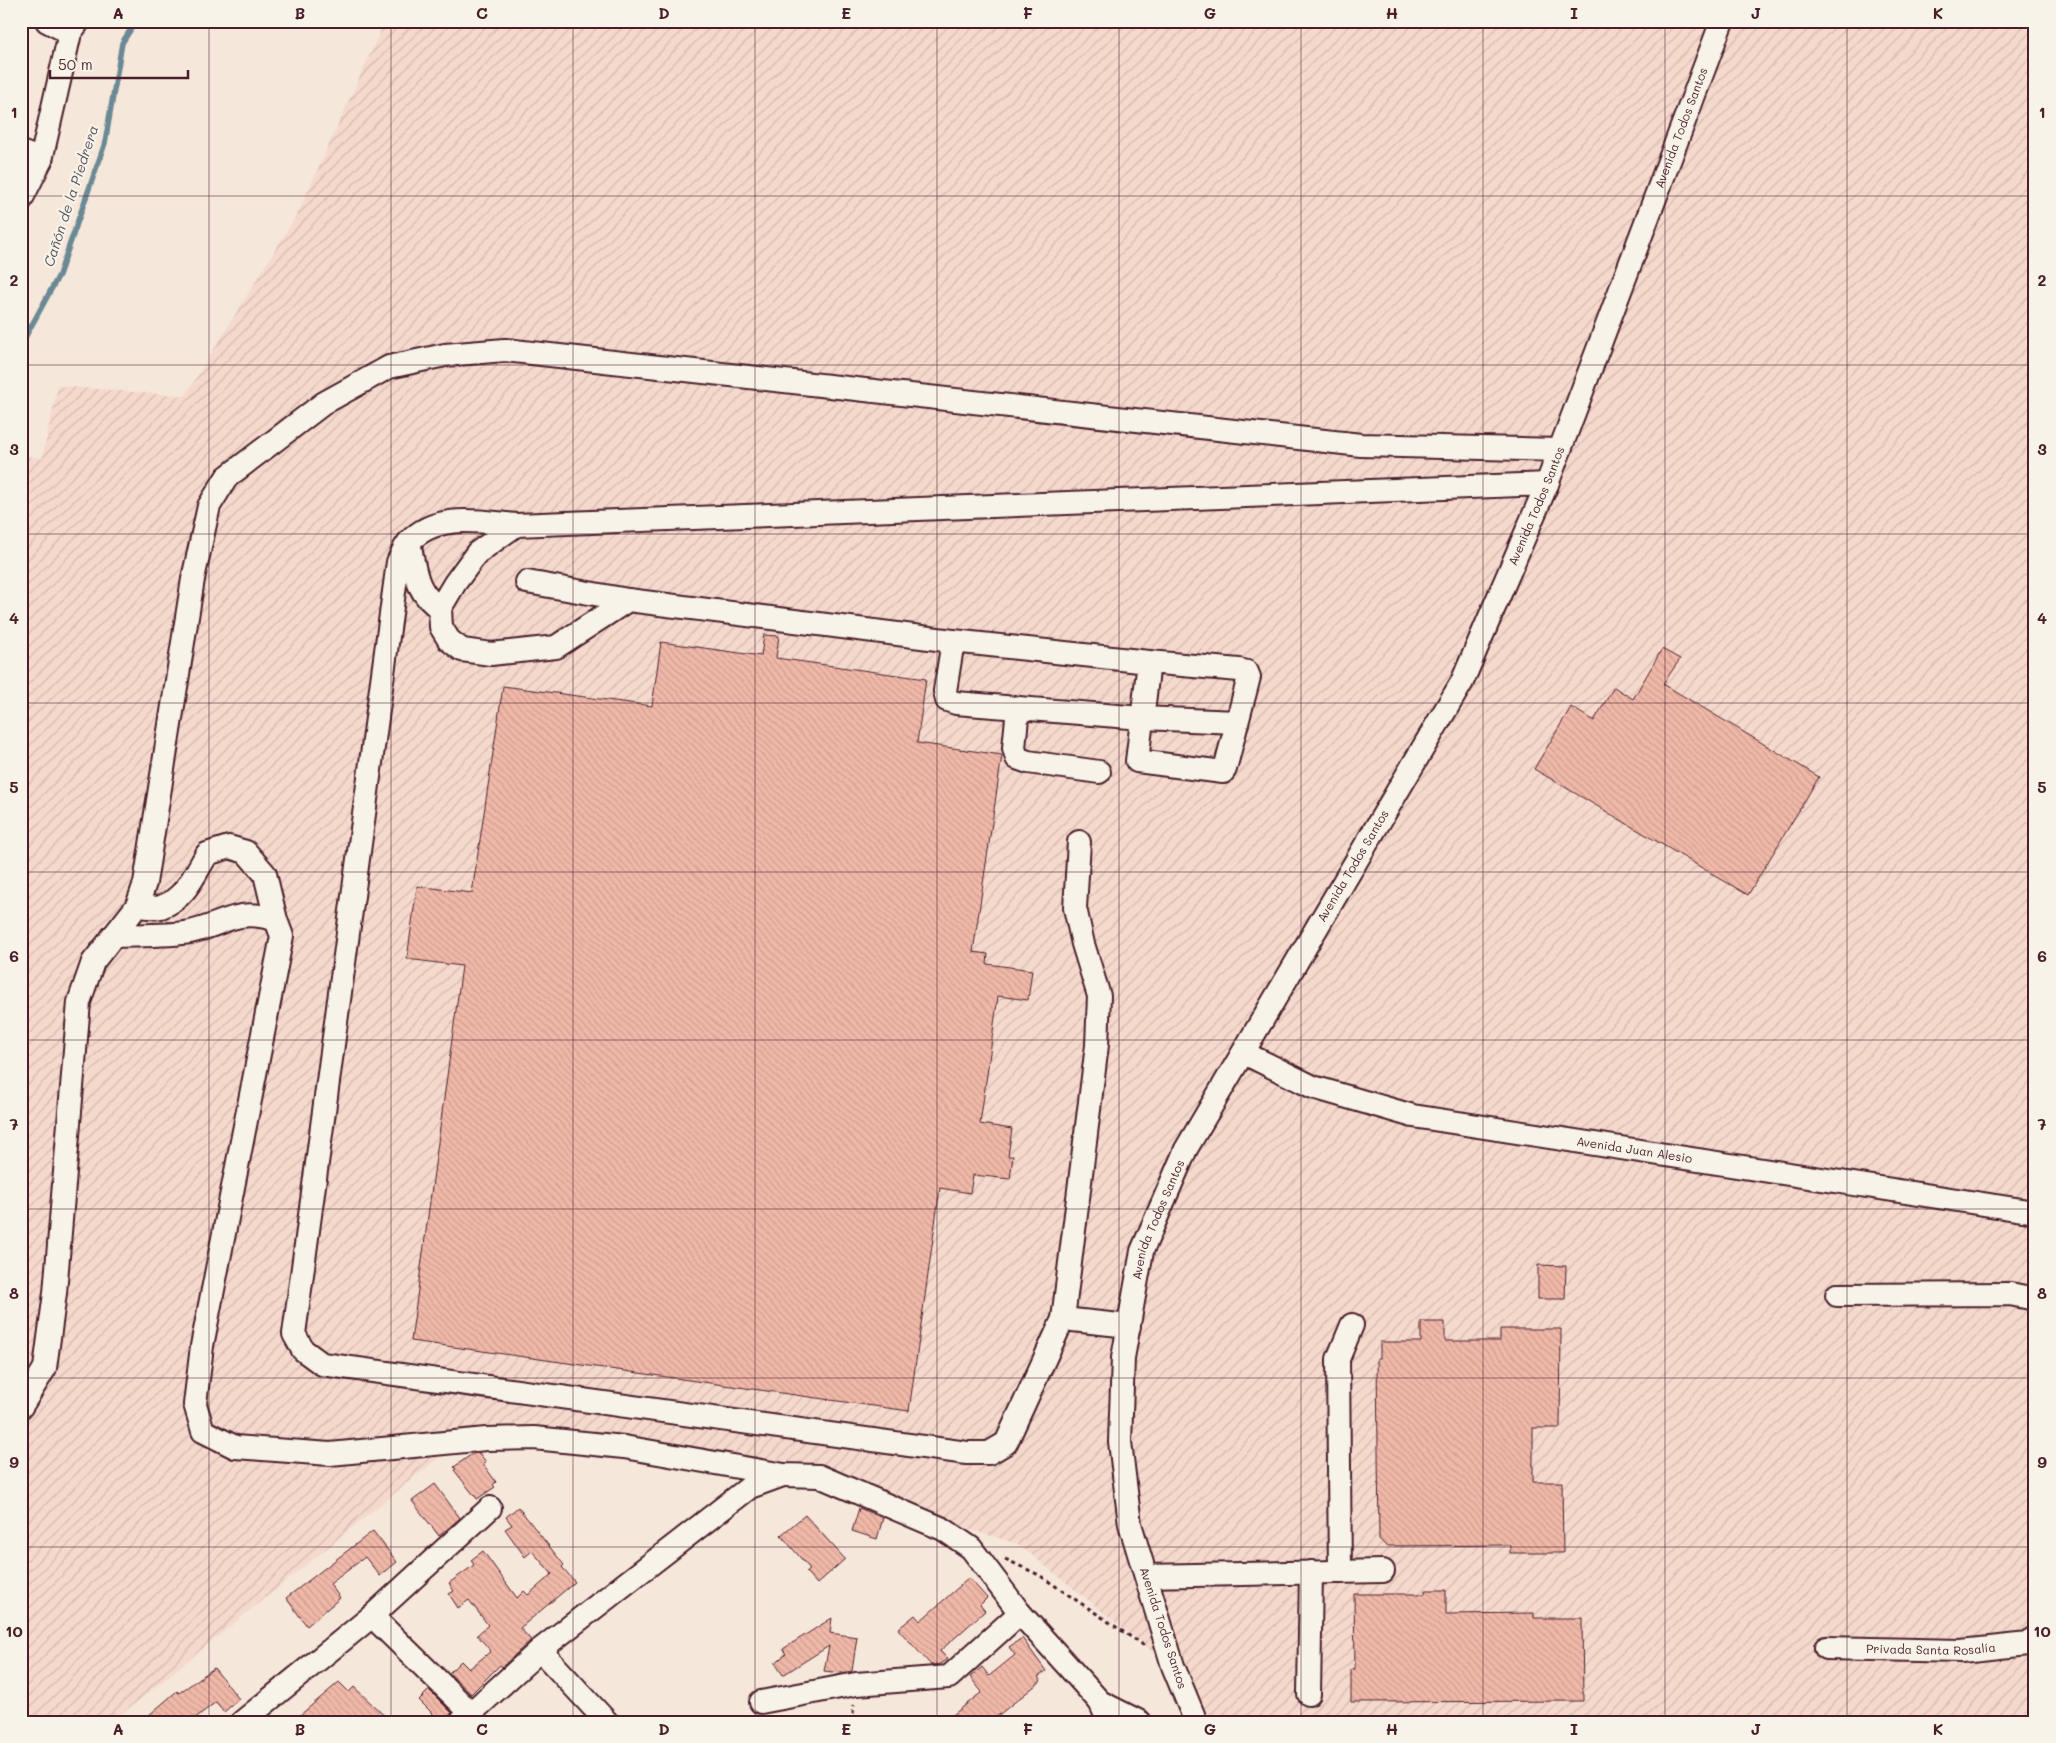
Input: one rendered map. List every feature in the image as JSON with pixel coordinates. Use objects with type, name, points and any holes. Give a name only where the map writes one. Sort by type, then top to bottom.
[{"type":"street","points":[[21,200],[31,156],[74,27],[47,21]]},
{"type":"street","name":"Avenida Todos Santos","points":[[1196,1722],[1173,1666],[1130,1524],[1120,1442],[1124,1358],[1142,1251],[1186,1149],[1462,682],[1547,484],[1722,21]]},
{"type":"street","points":[[21,1407],[45,1368],[55,1293],[79,1002],[93,962],[138,906],[146,884],[193,579],[209,506],[227,477],[324,403],[389,367],[445,355],[505,350],[1361,445],[1560,450]]},
{"type":"street","points":[[1079,842],[1075,908],[1083,944],[1099,996],[1097,1044],[1063,1319],[1006,1443],[989,1453],[967,1453],[322,1364],[303,1350],[294,1334],[398,562],[409,542],[425,530],[453,520],[516,525],[1547,484]]},
{"type":"street","points":[[516,525],[477,552],[440,608],[441,627],[449,640],[462,650],[491,654],[556,647],[628,600]]},
{"type":"street","points":[[409,542],[415,572],[423,594],[440,608]]},
{"type":"street","points":[[527,582],[628,600],[953,641],[1247,672],[1249,677],[1225,769],[1222,772],[1218,773],[1137,761],[1149,662]]},
{"type":"street","points":[[953,641],[944,691],[947,700],[956,703],[1142,718],[1237,722]]},
{"type":"street","points":[[1018,708],[1014,748],[1018,758],[1028,762],[1099,772]]},
{"type":"street","points":[[138,906],[160,908],[176,899],[188,887],[207,854],[229,847],[246,852],[265,874],[276,920],[282,936],[202,1346],[195,1404],[203,1431],[235,1447],[330,1454],[486,1439],[534,1438],[624,1448],[784,1475],[819,1476],[944,1530],[971,1548],[1020,1613],[1105,1712],[1140,1722]]},
{"type":"street","points":[[113,936],[190,932],[240,915],[260,915],[276,920]]},
{"type":"street","name":"Avenida Juan Alesio","points":[[1244,1053],[1313,1087],[1413,1116],[2035,1212]]},
{"type":"street","points":[[1837,1295],[2010,1294],[2035,1298]]},
{"type":"street","points":[[1063,1319],[1129,1326]]},
{"type":"street","points":[[1340,1572],[1338,1359],[1352,1325]]},
{"type":"street","points":[[372,1616],[466,1718],[540,1650],[750,1487],[784,1475]]},
{"type":"street","points":[[242,1722],[372,1616],[490,1508]]},
{"type":"street","points":[[1146,1576],[1383,1571]]},
{"type":"street","points":[[1309,1694],[1312,1572]]},
{"type":"street","points":[[762,1702],[856,1684],[950,1677],[1020,1613]]},
{"type":"street","name":"Privada Santa Rosalía","points":[[1826,1648],[1960,1651],[2029,1644],[2035,1638]]},
{"type":"street","points":[[540,1650],[607,1722]]},
{"type":"path","points":[[971,1548],[1008,1560],[1039,1575],[1173,1666]]},
{"type":"shaded area","points":[[385,21],[2035,21],[2035,1722],[1203,1722],[1189,1681],[1018,1544],[795,1477],[469,1433],[112,1722],[21,1722],[21,454],[42,459],[58,386],[185,396],[298,213]]},
{"type":"building","points":[[764,635],[779,636],[776,658],[926,679],[917,743],[1002,755],[973,952],[988,954],[987,964],[1032,970],[1028,1000],[998,996],[980,1124],[1012,1129],[1008,1156],[1013,1156],[1010,1179],[973,1175],[970,1193],[940,1188],[909,1411],[411,1341],[462,966],[407,959],[417,886],[472,893],[503,686],[652,706],[661,642],[761,656]]},
{"type":"building","points":[[1662,649],[1680,659],[1663,684],[1819,777],[1748,895],[1534,769],[1571,707],[1594,721],[1614,687],[1633,699]]},
{"type":"building","points":[[1538,1265],[1566,1266],[1565,1299],[1538,1299]]},
{"type":"building","points":[[1421,1322],[1445,1322],[1445,1341],[1500,1341],[1500,1329],[1561,1329],[1560,1428],[1533,1428],[1533,1482],[1562,1482],[1563,1553],[1510,1553],[1510,1545],[1386,1546],[1379,1539],[1377,1358],[1380,1358],[1380,1342],[1421,1342]]},
{"type":"building","points":[[479,1453],[486,1462],[483,1464],[496,1482],[493,1485],[495,1487],[477,1499],[454,1470],[456,1469],[454,1467],[472,1454]]},
{"type":"building","points":[[435,1484],[460,1518],[439,1536],[412,1501]]},
{"type":"building","points":[[518,1507],[564,1565],[562,1567],[575,1582],[520,1628],[531,1640],[502,1667],[500,1665],[471,1694],[449,1673],[461,1661],[469,1669],[491,1651],[477,1635],[488,1625],[469,1600],[458,1608],[449,1594],[454,1591],[449,1583],[474,1565],[471,1560],[483,1551],[517,1598],[524,1591],[528,1595],[552,1574],[532,1551],[525,1557],[505,1529],[512,1525],[506,1517]]},
{"type":"building","points":[[859,1508],[883,1518],[877,1539],[852,1531]]},
{"type":"building","points":[[805,1515],[845,1559],[817,1584],[806,1572],[810,1569],[781,1535]]},
{"type":"building","points":[[373,1531],[397,1562],[380,1576],[365,1557],[330,1584],[340,1598],[307,1626],[286,1598]]},
{"type":"building","points":[[969,1578],[987,1598],[980,1605],[985,1611],[940,1651],[948,1659],[941,1664],[931,1665],[898,1629],[915,1615],[920,1621]]},
{"type":"building","points":[[1425,1590],[1446,1590],[1446,1614],[1534,1613],[1534,1618],[1582,1618],[1583,1701],[1351,1702],[1351,1669],[1355,1669],[1354,1594],[1425,1594]]},
{"type":"building","points":[[832,1618],[830,1633],[857,1637],[852,1671],[841,1673],[824,1671],[829,1646],[783,1675],[775,1663],[786,1654],[783,1649]]},
{"type":"building","points":[[1022,1638],[1046,1671],[1038,1677],[1041,1681],[990,1722],[944,1722],[982,1692],[970,1677],[982,1667],[989,1676],[1015,1655],[1009,1647]]},
{"type":"building","points":[[214,1668],[239,1699],[224,1712],[216,1702],[190,1722],[141,1722],[177,1691],[179,1693]]},
{"type":"building","points":[[339,1682],[349,1692],[354,1687],[391,1722],[292,1722]]},
{"type":"building","points":[[429,1690],[452,1713],[441,1722],[419,1700]]},
{"type":"waterway","name":"Cañón de la Piedrera","points":[[21,345],[59,275],[105,143],[122,43],[136,21]]}]
